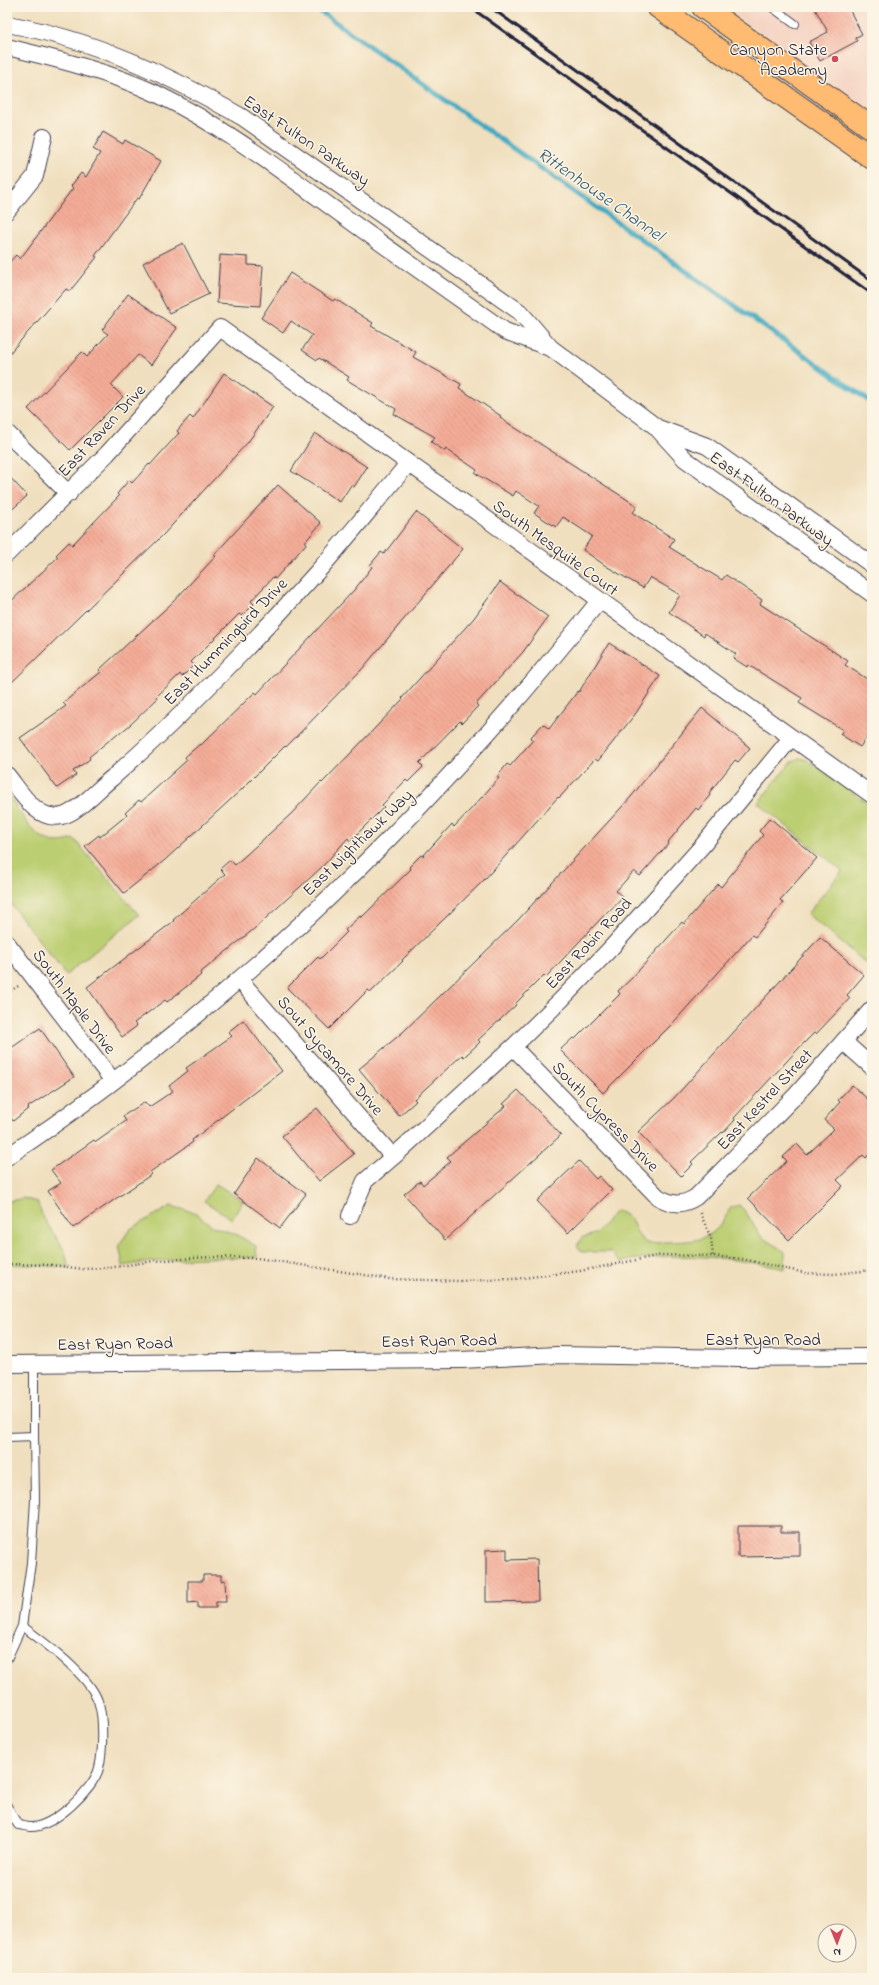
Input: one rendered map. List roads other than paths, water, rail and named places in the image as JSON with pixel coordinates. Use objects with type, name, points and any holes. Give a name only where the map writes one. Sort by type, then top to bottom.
[{"type":"main road","points":[[658,7],[872,158]]},
{"type":"main road","points":[[703,7],[872,128]]},
{"type":"street","name":"East Fulton Parkway","points":[[7,24],[37,29],[97,47],[147,67],[193,89],[242,117],[520,312],[551,348],[655,426],[685,459],[872,594]]},
{"type":"street","name":"East Fulton Parkway","points":[[7,47],[62,60],[113,77],[156,94],[200,118],[261,156],[505,331],[551,348]]},
{"type":"street","points":[[7,211],[35,176],[44,137]]},
{"type":"street","name":"South Mesquite Court","points":[[220,328],[791,738],[871,790]]},
{"type":"street","name":"East Raven Drive","points":[[7,554],[69,494],[220,328]]},
{"type":"street","name":"East Fulton Parkway","points":[[655,426],[707,446],[872,565]]},
{"type":"street","points":[[7,433],[69,494]]},
{"type":"street","name":"East Hummingbird Drive","points":[[7,775],[34,808],[48,816],[62,816],[73,812],[172,723],[225,671],[319,570],[408,464]]},
{"type":"street","name":"East Nighthawk Way","points":[[7,1157],[113,1081],[156,1048],[239,979],[336,891],[428,799],[473,751],[556,655],[599,601]]},
{"type":"street","name":"East Robin Road","points":[[350,1216],[365,1181],[513,1047],[611,948],[703,845],[791,738]]},
{"type":"street","name":"South Maple Drive","points":[[7,943],[113,1081]]},
{"type":"street","name":"Sout Sycamore Drive","points":[[239,979],[393,1157]]},
{"type":"street","name":"East Kestrel Street","points":[[677,1204],[687,1203],[696,1198],[844,1042],[872,1009]]},
{"type":"street","points":[[844,1042],[872,1067]]},
{"type":"street","name":"South Cypress Drive","points":[[513,1047],[658,1197],[669,1203],[677,1204]]},
{"type":"street","name":"East Ryan Road","points":[[7,1364],[461,1360],[556,1356],[740,1358],[872,1357]]},
{"type":"lane","points":[[772,7],[795,24]]},
{"type":"lane","points":[[7,1659],[22,1626],[31,1563],[35,1500],[34,1364]]},
{"type":"lane","points":[[7,1437],[34,1436]]},
{"type":"lane","points":[[7,1806],[18,1825],[31,1827],[47,1822],[68,1809],[91,1784],[99,1768],[102,1729],[98,1700],[83,1678],[54,1650],[22,1626]]},
{"type":"waterway","name":"Rittenhouse Channel","points":[[314,7],[872,403]]},
{"type":"railway","points":[[470,7],[872,294]]},
{"type":"railway","points":[[490,7],[872,281]]},
{"type":"place","name":"Canyon State Academy","points":[[835,59]]}]
